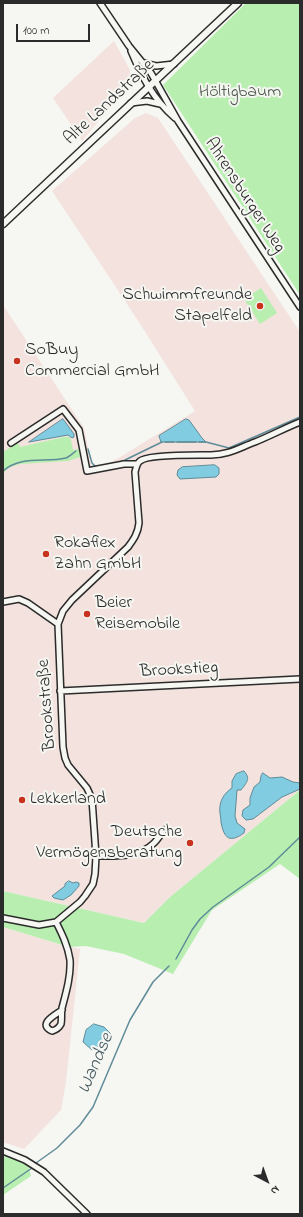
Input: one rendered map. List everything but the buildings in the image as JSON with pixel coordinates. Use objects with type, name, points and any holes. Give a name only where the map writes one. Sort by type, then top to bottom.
[{"type":"main road","name":"Alte Landstraße","points":[[3,224],[238,3]]},
{"type":"street","points":[[100,3],[128,46]]},
{"type":"street","name":"Ahrensburger Weg","points":[[128,46],[143,62],[178,121],[300,307]]},
{"type":"street","name":"Ahrensburger Weg","points":[[128,46],[149,87],[161,104],[178,121]]},
{"type":"street","points":[[143,62],[156,66],[174,64]]},
{"type":"street","points":[[131,103],[152,101],[161,104]]},
{"type":"street","points":[[11,443],[63,409],[79,430],[87,471],[124,464],[137,464],[140,460],[164,456],[212,455],[231,452],[300,422]]},
{"type":"street","name":"Brookstraße","points":[[56,922],[80,902],[90,889],[93,884],[95,874],[96,856],[92,799],[87,788],[68,766],[64,753],[58,624],[63,611],[72,600],[128,547],[138,531],[139,523],[135,472],[137,464]]},
{"type":"street","points":[[3,602],[19,599],[28,603],[58,624]]},
{"type":"street","name":"Brookstieg","points":[[60,692],[300,679]]},
{"type":"street","points":[[96,856],[128,855],[141,852],[154,843],[164,830]]},
{"type":"street","points":[[3,918],[39,925],[56,922],[64,939],[70,959],[70,970],[62,1010]]},
{"type":"street","points":[[3,1151],[25,1160],[44,1172],[87,1214]]},
{"type":"shaded area","points":[[114,41],[130,70],[132,81],[82,141],[53,98]]},
{"type":"shaded area","points":[[146,113],[158,118],[300,332],[300,790],[170,897],[144,923],[3,891],[3,305],[84,428],[92,467],[107,464],[122,456],[195,411],[137,319],[52,191],[135,118]]},
{"type":"shaded area","points":[[3,927],[80,949],[66,1082],[61,1110],[24,1149],[3,1142]]},
{"type":"green space","name":"Höltigbaum","points":[[246,3],[300,3],[300,295],[163,85]]},
{"type":"green space","name":"Schwimmfreunde Stapelfeld","points":[[261,288],[277,313],[260,324],[244,299]]},
{"type":"green space","points":[[69,437],[73,450],[80,449],[80,457],[68,461],[20,464],[10,467],[3,473],[3,452],[18,443],[20,447]]},
{"type":"green space","points":[[300,790],[300,879],[280,864],[212,910],[173,974],[124,954],[86,946],[69,947],[3,927],[3,891],[144,923],[170,897]]},
{"type":"green space","points":[[3,1149],[26,1158],[31,1176],[3,1195]]},
{"type":"water","points":[[63,419],[74,434],[74,437],[72,438],[68,435],[29,442]]},
{"type":"water","points":[[186,419],[189,420],[206,442],[161,442],[159,436]]},
{"type":"water","points":[[215,465],[219,468],[219,474],[216,477],[180,479],[177,475],[178,470],[182,467]]},
{"type":"water","points":[[244,771],[248,778],[241,790],[237,790],[235,816],[237,823],[245,829],[244,833],[239,836],[235,838],[228,838],[222,828],[220,812],[221,800],[232,788],[232,781],[236,774]]},
{"type":"water","points":[[263,773],[270,778],[282,777],[293,782],[300,783],[300,789],[282,797],[253,819],[246,820],[242,816],[243,810],[250,805],[250,798],[254,787],[260,782]]},
{"type":"water","points":[[69,881],[79,883],[79,886],[71,895],[63,900],[52,896],[65,886],[65,884]]},
{"type":"water","points":[[94,1024],[104,1027],[111,1034],[108,1041],[92,1050],[83,1042],[86,1030]]},
{"type":"waterway","points":[[199,442],[206,442],[229,448],[300,417]]},
{"type":"waterway","points":[[116,463],[162,442]]},
{"type":"waterway","points":[[165,442],[174,442]]},
{"type":"waterway","points":[[177,442],[196,442]]},
{"type":"waterway","points":[[88,449],[92,463],[97,468]]},
{"type":"waterway","points":[[3,471],[10,466],[25,461],[66,458],[76,451]]},
{"type":"waterway","name":"Wandse","points":[[176,959],[192,930],[200,919],[213,907],[269,867],[300,837]]},
{"type":"waterway","name":"Wandse","points":[[36,1163],[57,1148],[80,1125],[93,1107],[130,1020],[153,982],[169,966]]},
{"type":"waterway","name":"Wandse","points":[[3,1188],[32,1168]]},
{"type":"place","name":"Schwimmfreunde Stapelfeld","points":[[260,306]]},
{"type":"place","name":"SoBuy Commercial GmbH","points":[[17,361]]},
{"type":"place","name":"Rokaflex Zahn GmbH","points":[[46,554]]},
{"type":"place","name":"Beier Reisemobile","points":[[87,614]]},
{"type":"place","name":"Lekkerland","points":[[22,800]]},
{"type":"place","name":"Deutsche Vermögensberatung","points":[[190,843]]}]
